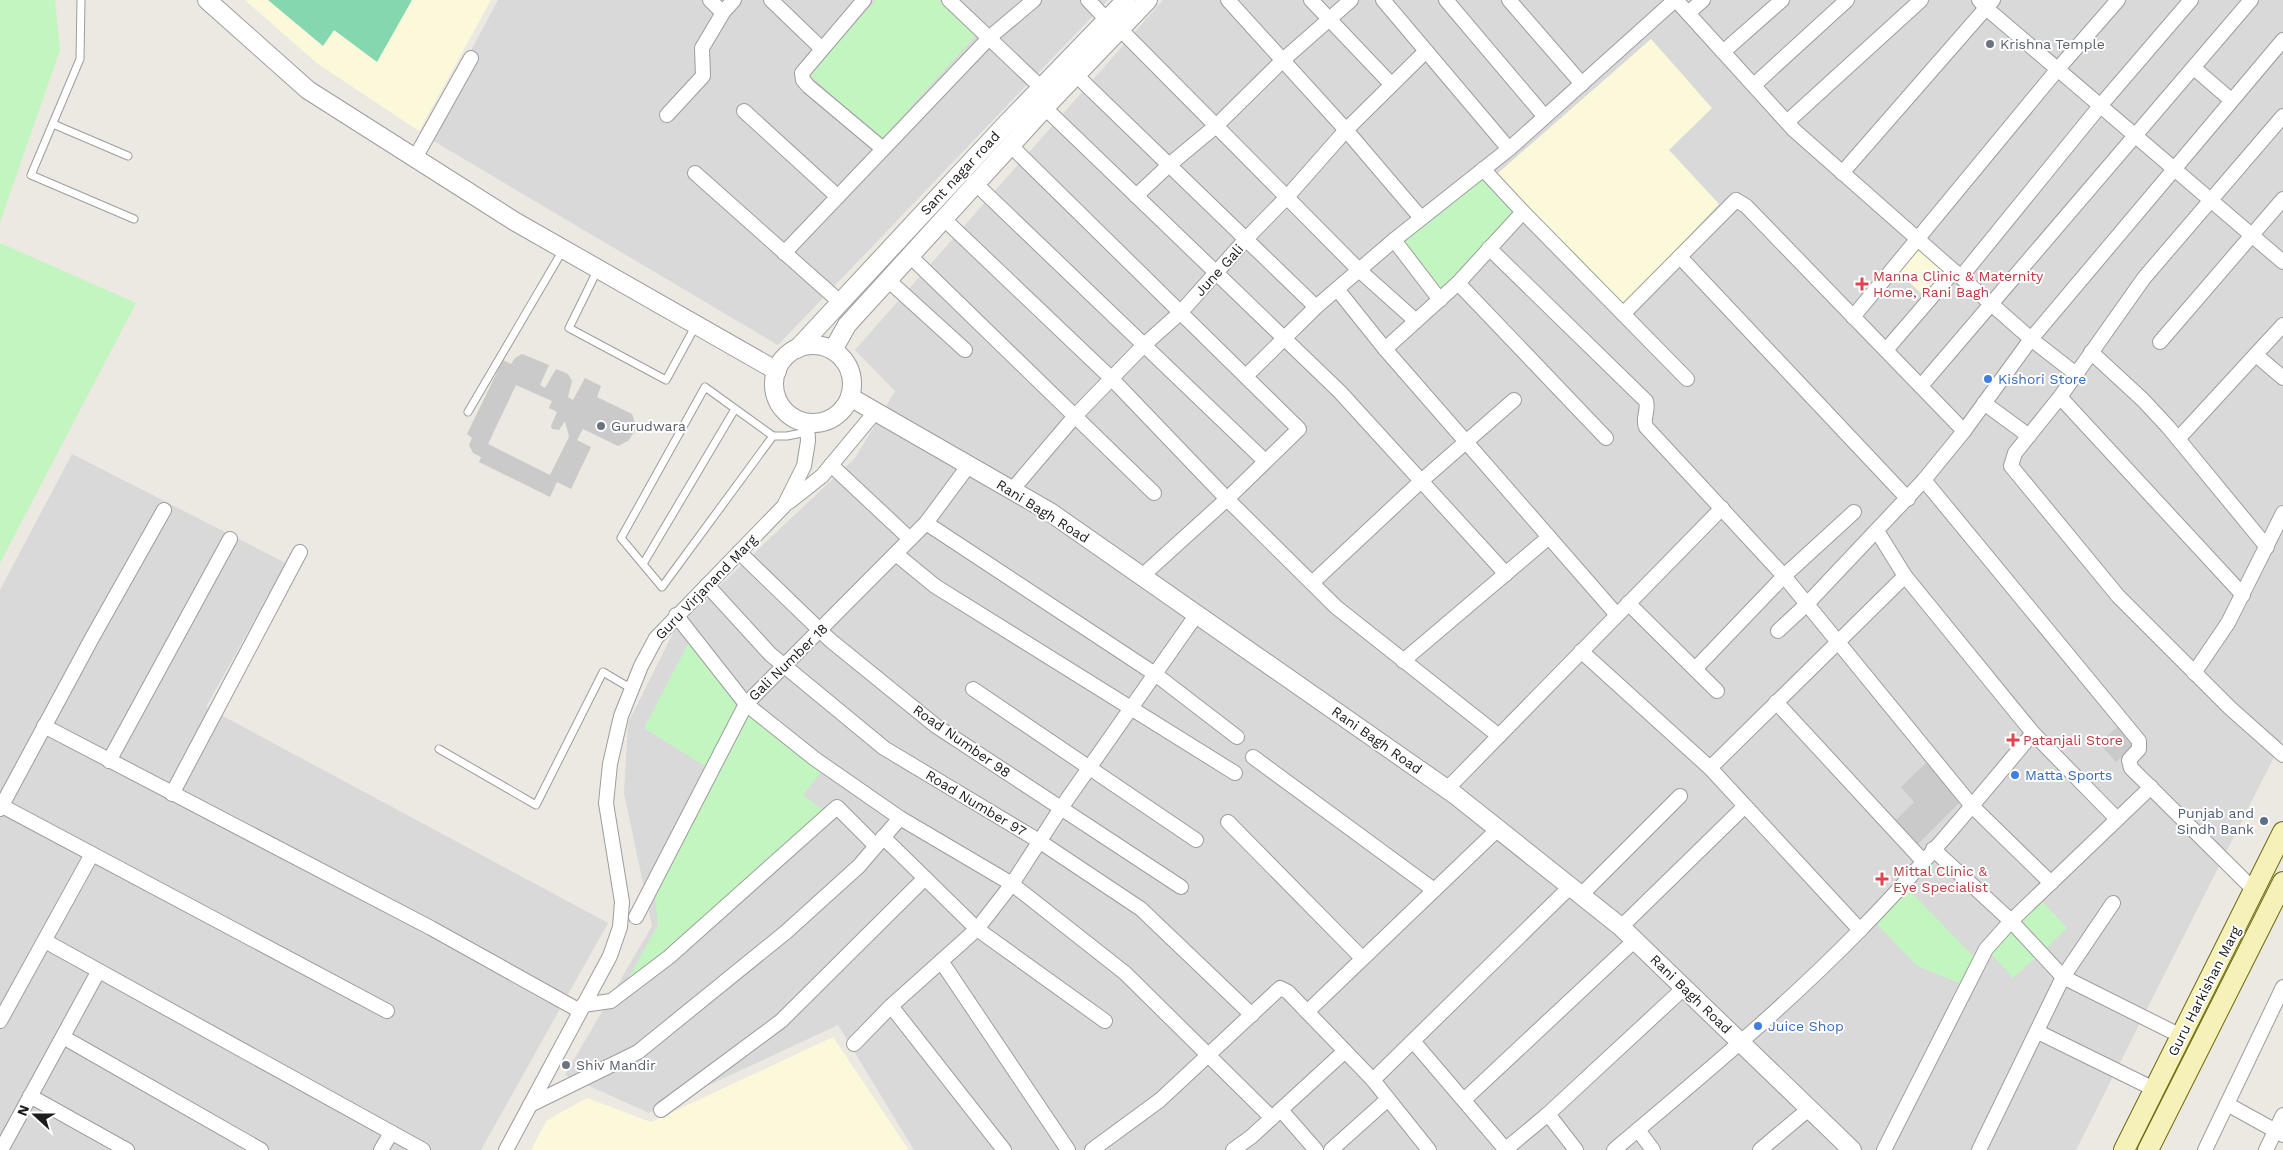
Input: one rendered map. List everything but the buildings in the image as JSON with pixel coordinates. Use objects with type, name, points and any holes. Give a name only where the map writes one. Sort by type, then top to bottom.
[{"type":"main road","name":"Guru Harkishan Marg","points":[[2124,1150],[2283,832]]},
{"type":"main road","name":"Guru Harkishan Marg","points":[[2148,1150],[2283,882]]},
{"type":"street","points":[[207,0],[308,90],[514,221],[777,371]]},
{"type":"street","points":[[710,0],[718,10],[724,11]]},
{"type":"street","points":[[667,115],[703,76],[702,48],[724,11],[734,0]]},
{"type":"street","points":[[771,0],[822,49]]},
{"type":"street","points":[[864,0],[802,73],[803,80],[882,148]]},
{"type":"street","points":[[948,0],[990,37],[1136,196],[1340,392],[1420,482],[1506,574]]},
{"type":"street","points":[[784,253],[882,148],[990,37],[1034,0]]},
{"type":"street","points":[[1088,0],[1359,270],[1416,321]]},
{"type":"street","name":"Sant nagar road","points":[[833,350],[847,325],[1010,146],[1047,98],[1076,75],[1114,24],[1126,0]]},
{"type":"street","name":"Sant nagar road","points":[[797,348],[840,302],[1047,98],[1114,24],[1148,0]]},
{"type":"street","points":[[1228,0],[1346,130],[1421,218]]},
{"type":"street","points":[[1311,0],[1391,84]]},
{"type":"street","points":[[1136,196],[1169,165],[1216,126],[1283,60],[1351,0]]},
{"type":"street","points":[[1383,0],[1509,149]]},
{"type":"street","points":[[1446,0],[1545,117]]},
{"type":"street","points":[[1509,0],[1582,84]]},
{"type":"street","points":[[1246,376],[1316,307],[1394,240],[1509,149],[1676,0],[1787,122],[1842,173],[2031,339],[2076,374]]},
{"type":"street","points":[[1688,13],[1703,0]]},
{"type":"street","points":[[1723,52],[1782,0]]},
{"type":"street","points":[[1754,86],[1848,0]]},
{"type":"street","points":[[1787,122],[1921,0]]},
{"type":"street","points":[[1853,317],[2057,70],[2118,0]]},
{"type":"street","points":[[1886,350],[1957,274],[2191,0]]},
{"type":"street","points":[[1921,386],[2252,0]]},
{"type":"street","points":[[1842,173],[1986,3],[2057,70],[2283,262]]},
{"type":"street","points":[[1778,630],[1807,604],[1908,499],[1964,431],[2031,339],[2283,40]]},
{"type":"street","name":"June Gali","points":[[1012,490],[1075,416],[1143,346],[1181,312],[1346,130],[1426,51]]},
{"type":"street","points":[[415,158],[472,58]]},
{"type":"street","points":[[2194,68],[2231,100]]},
{"type":"street","points":[[1076,75],[1316,307]]},
{"type":"street","points":[[744,111],[838,196]]},
{"type":"street","points":[[2283,116],[2144,278],[2060,397],[2011,460],[2014,471],[2118,596],[2230,708],[2283,755]]},
{"type":"street","points":[[1010,146],[1300,429],[1227,499],[1142,576]]},
{"type":"street","points":[[1483,169],[1687,379]]},
{"type":"street","points":[[695,173],[840,302]]},
{"type":"street","points":[[976,184],[1265,461]]},
{"type":"street","points":[[2160,342],[2283,199]]},
{"type":"street","points":[[1624,314],[1736,200],[1746,206],[1964,431]]},
{"type":"street","points":[[1385,349],[1458,284],[1523,212]]},
{"type":"street","points":[[944,219],[1112,379],[1227,499],[1336,607],[1498,736]]},
{"type":"street","points":[[1394,240],[1440,300]]},
{"type":"street","points":[[1489,248],[1646,401],[1648,409],[1644,423],[1646,427],[1784,576],[1972,806],[2051,883]]},
{"type":"street","points":[[910,256],[1154,493]]},
{"type":"street","points":[[1680,258],[1908,499]]},
{"type":"street","points":[[888,280],[965,350]]},
{"type":"street","points":[[1458,284],[1606,438]]},
{"type":"street","points":[[1337,289],[1385,349],[1616,615]]},
{"type":"street","points":[[2178,439],[2283,325]]},
{"type":"street","points":[[818,345],[833,350],[842,357],[849,367],[852,382],[850,397],[844,408],[830,419],[807,427],[787,413],[778,401],[775,388],[777,371],[783,359],[797,348],[818,345]]},
{"type":"street","points":[[2091,352],[2143,400],[2178,439],[2266,547]]},
{"type":"street","points":[[2256,355],[2283,378]]},
{"type":"street","name":"Rani Bagh Road","points":[[850,397],[1050,512],[1447,788],[1621,927],[1852,1150]]},
{"type":"street","points":[[2060,397],[2243,595]]},
{"type":"street","points":[[1312,583],[1420,482],[1514,400]]},
{"type":"street","points":[[1984,403],[2029,436]]},
{"type":"street","name":"Guru Virjanand Marg","points":[[506,1150],[610,956],[620,927],[622,902],[606,804],[610,764],[621,716],[656,638],[676,615],[784,506],[822,476],[876,411]]},
{"type":"street","name":"Guru Virjanand Marg","points":[[784,506],[804,466],[807,427]]},
{"type":"street","points":[[831,465],[910,539]]},
{"type":"street","name":"Gali Number 18","points":[[636,917],[746,704],[926,523],[969,466]]},
{"type":"street","points":[[1924,480],[2139,741],[2141,746],[2132,756],[2129,764],[2254,890]]},
{"type":"street","points":[[1447,788],[1722,508]]},
{"type":"street","points":[[164,510],[44,726],[1,808],[92,854],[387,1011]]},
{"type":"street","points":[[1695,669],[1784,576],[1854,512]]},
{"type":"street","points":[[2194,672],[2228,623],[2283,513]]},
{"type":"street","points":[[926,523],[1155,674],[1238,737]]},
{"type":"street","points":[[1877,531],[1905,576],[2033,734],[2118,819]]},
{"type":"street","points":[[1403,661],[1549,537]]},
{"type":"street","points":[[109,761],[230,539]]},
{"type":"street","points":[[172,794],[300,552]]},
{"type":"street","name":"Road Number 98","points":[[739,552],[820,631],[936,726],[1181,887]]},
{"type":"street","points":[[896,554],[935,586],[1235,773]]},
{"type":"street","points":[[1710,768],[1905,576]]},
{"type":"street","name":"Road Number 97","points":[[707,585],[770,654],[884,748],[1039,841],[1141,909],[1252,1014]]},
{"type":"street","points":[[1628,603],[1717,691]]},
{"type":"street","points":[[854,1044],[891,1006],[977,929],[1012,884],[1089,767],[1133,708],[1197,614]]},
{"type":"street","points":[[676,615],[746,704],[815,759],[900,818],[1012,884],[1125,973],[1209,1055],[1316,1150]]},
{"type":"street","points":[[1581,651],[1710,768],[1860,930]]},
{"type":"street","points":[[973,689],[1196,840]]},
{"type":"street","points":[[1776,702],[1923,861]]},
{"type":"street","points":[[44,726],[582,1008],[611,1001],[669,957],[837,807],[925,878],[977,929],[1105,1021]]},
{"type":"street","points":[[1614,1150],[1742,1042],[1860,930],[1972,806],[2033,734]]},
{"type":"street","points":[[1253,757],[1434,890]]},
{"type":"street","points":[[1884,1150],[1982,956],[2011,922],[2151,787]]},
{"type":"street","points":[[1373,1080],[1680,796]]},
{"type":"street","points":[[1621,927],[1745,806]]},
{"type":"street","points":[[530,1105],[638,1052],[786,932],[859,866],[900,818]]},
{"type":"street","points":[[1228,822],[1362,958]]},
{"type":"street","points":[[1307,1012],[1498,829]]},
{"type":"street","points":[[1933,849],[2011,922],[2064,977],[2181,1036]]},
{"type":"street","points":[[0,1020],[92,854]]},
{"type":"street","points":[[661,1110],[781,1021],[925,878]]},
{"type":"street","points":[[1979,1150],[2064,977],[2113,903]]},
{"type":"street","points":[[1465,1100],[1634,940]]},
{"type":"street","points":[[45,941],[423,1150]]},
{"type":"street","points":[[941,961],[1068,1150]]},
{"type":"street","points":[[0,1150],[98,972]]},
{"type":"street","points":[[2205,1150],[2279,1006],[2283,987]]},
{"type":"street","points":[[1092,1150],[1160,1100],[1280,988],[1288,992],[1373,1080],[1423,1148]]},
{"type":"street","points":[[1413,1041],[1506,1150],[1548,1114],[1684,988]]},
{"type":"street","points":[[891,1006],[998,1148]]},
{"type":"street","points":[[2038,1032],[2154,1089]]},
{"type":"street","points":[[63,1037],[261,1150]]},
{"type":"street","points":[[1233,1150],[1277,1114],[1345,1051]]},
{"type":"street","points":[[30,1096],[127,1150]]},
{"type":"street","points":[[1331,1150],[1388,1099]]},
{"type":"street","points":[[2227,1104],[2279,1133]]},
{"type":"street","points":[[1760,1150],[1810,1108]]},
{"type":"street","points":[[1548,1114],[1576,1150]]},
{"type":"street","points":[[2266,1150],[2279,1133],[2283,1115]]},
{"type":"street","points":[[1638,1130],[1653,1150]]},
{"type":"street","points":[[381,1150],[391,1133]]},
{"type":"lane","points":[[81,0],[80,59],[31,175],[134,219]]},
{"type":"lane","points":[[52,124],[128,156]]},
{"type":"lane","points":[[468,412],[563,250]]},
{"type":"lane","points":[[598,269],[569,328],[666,380],[696,325]]},
{"type":"lane","points":[[773,436],[705,387],[621,538],[662,586],[773,436],[807,427]]},
{"type":"lane","points":[[643,564],[735,409]]},
{"type":"lane","points":[[439,749],[536,804],[603,672],[632,688]]},
{"type":"shaded area","points":[[245,0],[491,0],[419,131],[318,64]]},
{"type":"shaded area","points":[[498,0],[1108,0],[778,345],[425,136]]},
{"type":"shaded area","points":[[1163,0],[2283,0],[2283,739],[2076,1150],[1856,1150],[1623,926],[1453,790],[885,408],[895,391],[855,350]]},
{"type":"shaded area","points":[[1651,39],[1712,108],[1669,150],[1719,204],[1624,305],[1497,174]]},
{"type":"shaded area","points":[[1918,242],[1949,270],[1926,298],[1896,270]]},
{"type":"shaded area","name":"Gurudwara","points":[[522,354],[549,365],[540,385],[545,388],[556,369],[568,374],[572,381],[568,397],[573,400],[585,378],[601,386],[597,397],[632,414],[634,419],[635,431],[628,441],[618,446],[583,429],[577,440],[591,447],[571,489],[557,482],[550,497],[479,462],[481,457],[473,453],[469,445],[472,438],[467,434],[503,360],[511,364],[515,358]],"holes":[[[516,385],[552,401],[549,408],[557,412],[551,426],[552,429],[559,430],[565,421],[569,437],[550,475],[488,444]]]},
{"type":"shaded area","points":[[880,417],[1049,513],[1449,792],[1620,930],[1850,1150],[914,1150],[838,1025],[649,1113],[565,1075],[652,926],[624,793],[628,723],[676,627],[855,458]]},
{"type":"shaded area","points":[[72,454],[286,563],[206,707],[608,923],[481,1150],[0,1150],[0,590]]},
{"type":"shaded area","points":[[2120,725],[2136,743],[2116,762],[2099,743]]},
{"type":"shaded area","points":[[1926,763],[1961,801],[1914,848],[1892,824],[1914,802],[1901,787]]},
{"type":"shaded area","points":[[833,1037],[908,1149],[531,1150],[547,1120],[587,1098],[651,1122]]},
{"type":"green space","points":[[0,0],[55,0],[60,50],[0,222]]},
{"type":"green space","points":[[268,0],[412,0],[377,62],[334,30],[323,46]]},
{"type":"green space","points":[[876,0],[939,0],[977,34],[881,140],[809,74]]},
{"type":"green space","points":[[1481,172],[1518,214],[1440,294],[1399,240]]},
{"type":"green space","points":[[0,243],[136,303],[0,563]]},
{"type":"green space","points":[[692,636],[749,708],[822,771],[803,795],[828,814],[622,990],[658,925],[653,877],[711,770],[644,728]]},
{"type":"green space","points":[[1907,888],[1976,959],[1962,984],[1917,966],[1875,922]]},
{"type":"green space","points":[[2041,900],[2067,928],[2043,951],[2017,923]]},
{"type":"green space","points":[[2012,928],[2037,956],[2013,978],[1988,950]]},
{"type":"place","name":"Krishna Temple","points":[[1990,44]]},
{"type":"place","name":"Manna Clinic & Maternity Home, Rani Bagh","points":[[1862,284]]},
{"type":"place","name":"Kishori Store","points":[[1988,379]]},
{"type":"place","name":"Gurudwara","points":[[601,426]]},
{"type":"place","name":"Patanjali Store","points":[[2013,740]]},
{"type":"place","name":"Matta Sports","points":[[2015,775]]},
{"type":"place","name":"Punjab and Sindh Bank","points":[[2264,821]]},
{"type":"place","name":"Mittal Clinic & Eye Specialist","points":[[1882,879]]},
{"type":"place","name":"Juice Shop","points":[[1758,1026]]},
{"type":"place","name":"Shiv Mandir","points":[[566,1065]]}]
